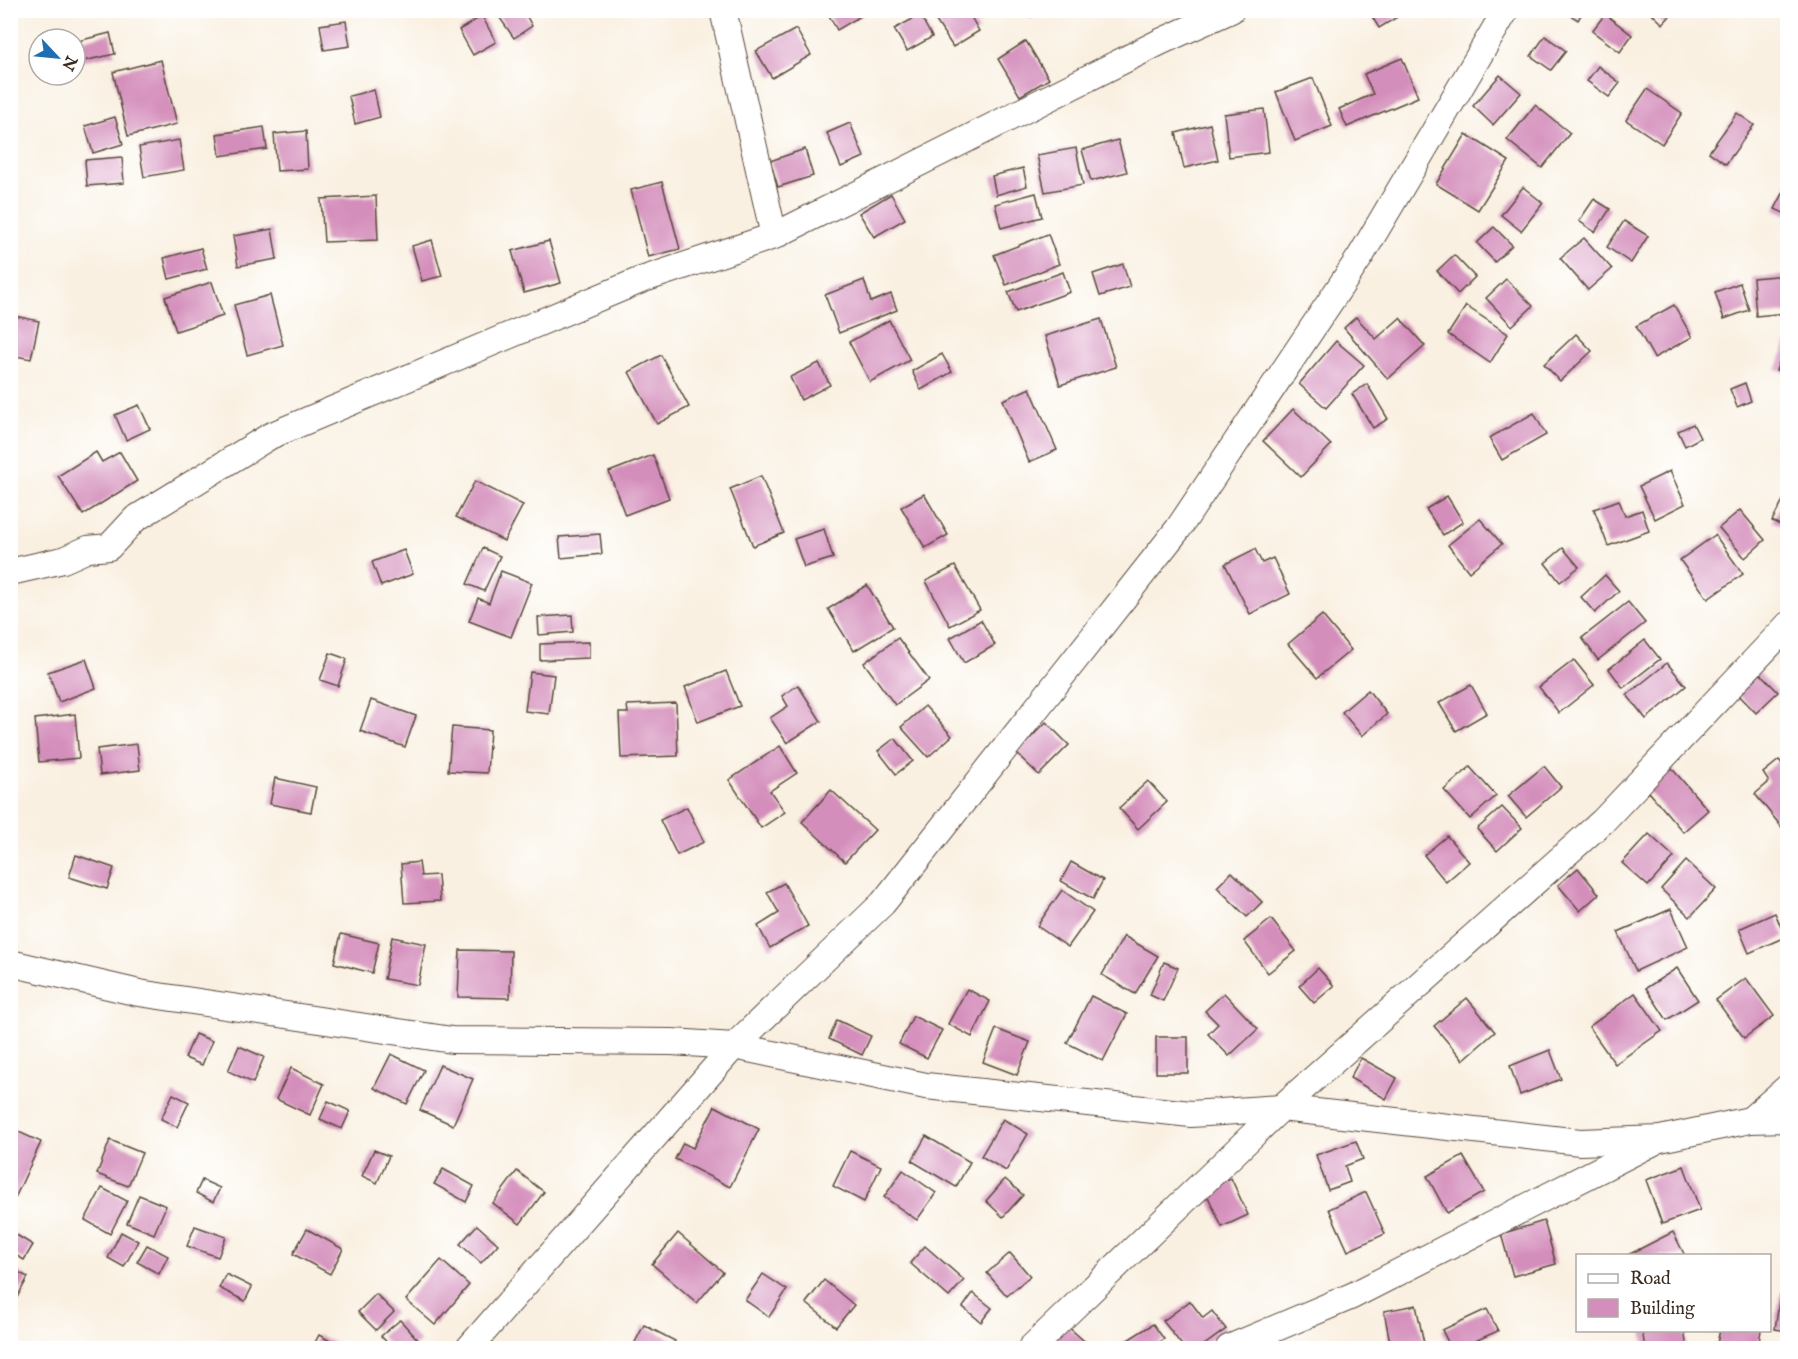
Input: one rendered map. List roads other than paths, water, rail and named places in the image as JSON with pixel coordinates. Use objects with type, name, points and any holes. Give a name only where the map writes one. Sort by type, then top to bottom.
[{"type":"street","points":[[723,10],[774,236]]},
{"type":"street","points":[[10,572],[63,560],[88,549],[109,547],[135,519],[270,436],[641,280],[774,236],[1160,42],[1231,10]]},
{"type":"street","points":[[469,1348],[734,1046],[884,903],[1178,529],[1360,257],[1506,10]]},
{"type":"street","points":[[1031,1348],[1281,1108],[1603,821],[1788,625]]},
{"type":"street","points":[[10,963],[139,993],[452,1040],[672,1042],[734,1046],[926,1086],[1191,1114],[1281,1108],[1580,1142],[1660,1139],[1750,1120],[1788,1119]]},
{"type":"street","points":[[1750,1120],[1788,1087]]},
{"type":"street","points":[[1229,1348],[1352,1296],[1660,1139]]}]
